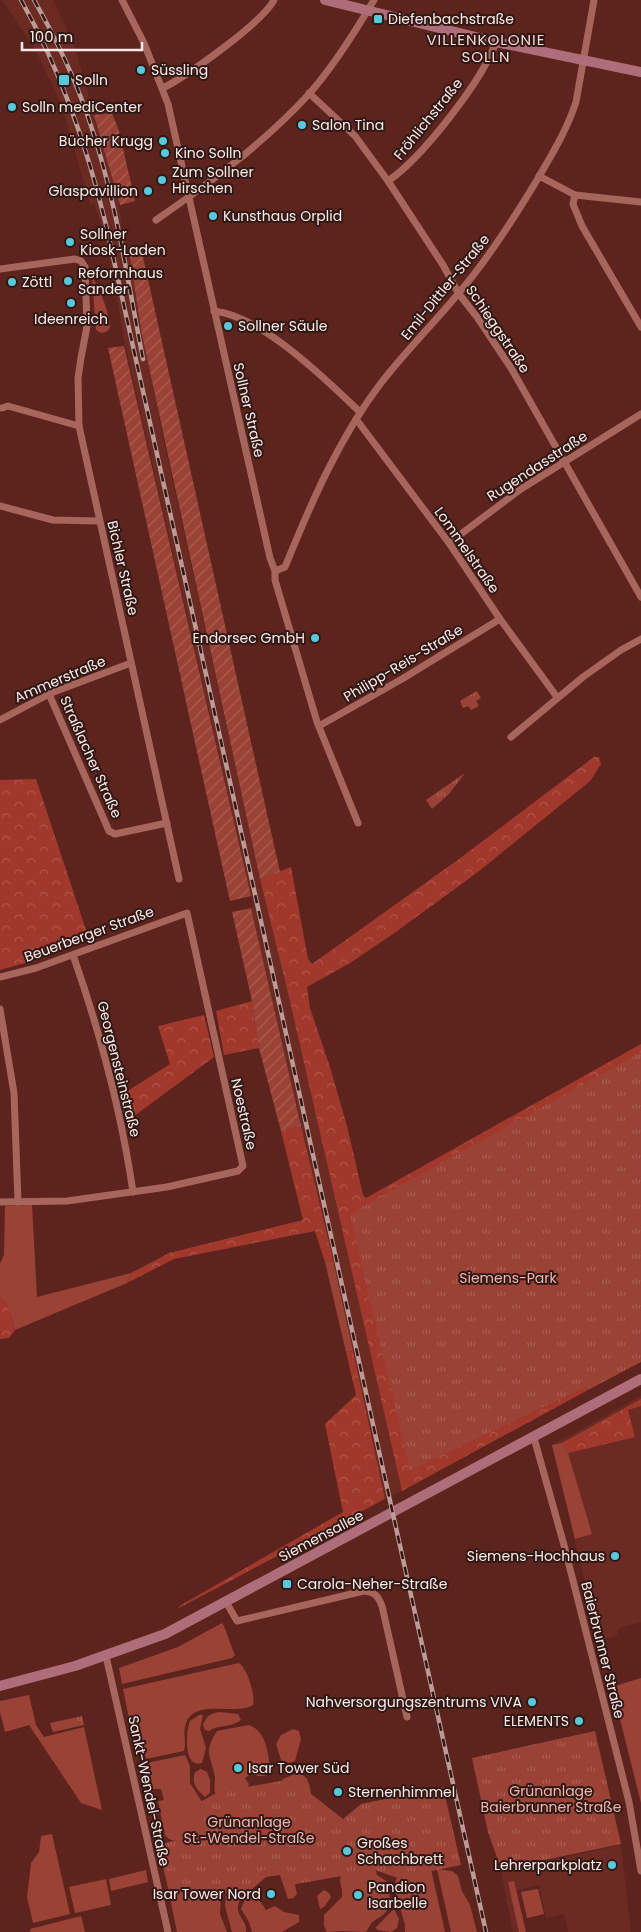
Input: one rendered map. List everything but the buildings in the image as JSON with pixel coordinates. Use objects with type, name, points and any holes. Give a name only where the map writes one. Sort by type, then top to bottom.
[{"type":"main road","points":[[326,0],[496,42],[641,72]]},
{"type":"main road","name":"Siemensallee","points":[[0,1686],[48,1675],[165,1634],[641,1379]]},
{"type":"street","name":"Sollner Straße","points":[[122,0],[144,43],[168,104],[270,558],[275,571],[275,580],[319,726],[358,823]]},
{"type":"street","points":[[163,88],[189,72],[260,18],[274,0]]},
{"type":"street","points":[[156,220],[264,138],[309,94],[330,67],[374,0]]},
{"type":"street","name":"Emil-Dittler-Straße","points":[[275,571],[285,566],[325,474],[358,416],[382,382],[459,294],[512,222],[539,176],[570,118],[584,61],[594,0]]},
{"type":"street","name":"Fröhlichstraße","points":[[388,181],[400,173],[435,134],[465,95],[492,54],[496,42]]},
{"type":"street","name":"Schieggstraße","points":[[309,94],[355,136],[388,181],[443,265],[459,294],[477,317],[511,368],[641,597]]},
{"type":"street","points":[[539,176],[575,195],[641,202]]},
{"type":"street","points":[[575,195],[573,204],[582,226],[641,327]]},
{"type":"street","name":"Bichler Straße","points":[[0,269],[75,258],[81,261],[86,274],[87,326],[78,378],[79,426],[179,879]]},
{"type":"street","name":"Lommelstraße","points":[[214,311],[227,312],[278,341],[358,416],[557,697]]},
{"type":"street","points":[[2,408],[8,406],[79,426]]},
{"type":"street","name":"Rugendasstraße","points":[[449,543],[521,489],[641,414]]},
{"type":"street","points":[[0,506],[52,520],[99,521]]},
{"type":"street","name":"Philipp-Reis-Straße","points":[[319,726],[402,679],[500,619]]},
{"type":"street","points":[[511,737],[557,697],[608,659],[641,639]]},
{"type":"street","name":"Ammerstraße","points":[[0,720],[49,694],[131,663]]},
{"type":"street","name":"Straßlacher Straße","points":[[49,694],[109,831],[115,834],[167,823]]},
{"type":"street","name":"Beuerberger Straße","points":[[0,977],[36,968],[187,912]]},
{"type":"street","name":"Noestraße","points":[[0,1202],[67,1201],[167,1187],[238,1171],[243,1166],[187,912]]},
{"type":"street","name":"Georgensteinstraße","points":[[73,955],[99,1032],[127,1150],[133,1192]]},
{"type":"street","points":[[0,1009],[14,1092],[18,1202]]},
{"type":"street","name":"Baierbrunner Straße","points":[[534,1438],[564,1545],[629,1802],[641,1871]]},
{"type":"street","points":[[226,1602],[237,1621],[364,1592],[372,1592],[379,1598],[382,1606],[407,1717]]},
{"type":"street","name":"Sankt-Wendel-Straße","points":[[106,1656],[168,1932]]},
{"type":"shaded area","points":[[2,0],[53,0],[74,45],[117,191],[122,230],[129,251],[142,335],[167,456],[260,879],[288,993],[402,1491],[385,1499],[353,1351],[251,908],[253,907],[252,899],[124,340],[104,235],[94,202],[91,207],[62,106],[35,49]]},
{"type":"shaded area","points":[[641,1396],[641,1622],[620,1628],[616,1636],[599,1640],[552,1445]]},
{"type":"shaded area","points":[[621,1845],[631,1932],[568,1932],[564,1914],[546,1918],[539,1885],[517,1890],[526,1932],[513,1932],[501,1871]]},
{"type":"green space","points":[[112,113],[119,131],[135,201],[120,205],[94,115]]},
{"type":"green space","points":[[141,248],[280,872],[260,879],[142,335],[129,251]]},
{"type":"green space","points":[[92,278],[102,296],[108,315],[110,328],[106,332],[101,333],[96,330]]},
{"type":"green space","points":[[124,346],[251,896],[230,901],[108,348]]},
{"type":"green space","points":[[477,691],[481,698],[476,701],[479,706],[471,710],[468,706],[463,708],[460,701]]},
{"type":"green space","name":"Siemens-Park","points":[[594,757],[599,757],[601,764],[591,780],[478,872],[350,963],[307,987],[310,1008],[330,1067],[347,1126],[363,1195],[366,1198],[641,1044],[641,1077],[581,1383],[588,1390],[402,1491],[288,993],[260,879],[291,867],[308,959],[312,964],[459,859]]},
{"type":"green space","points":[[465,773],[449,794],[432,809],[426,800]]},
{"type":"green space","points":[[36,779],[88,936],[25,963],[0,970],[0,780]]},
{"type":"green space","points":[[251,908],[301,1126],[281,1131],[259,1048],[252,1001],[232,912]]},
{"type":"green space","points":[[252,1001],[259,1048],[224,1055],[216,1011]]},
{"type":"green space","points":[[204,1015],[214,1057],[126,1122],[120,1096],[170,1064],[158,1026]]},
{"type":"green space","name":"Siemens-Park","points":[[641,1052],[641,1362],[588,1390],[585,1387],[410,1470],[350,1214]]},
{"type":"green space","points":[[301,1126],[333,1260],[325,1262],[315,1231],[174,1259],[127,1283],[131,1273],[169,1253],[303,1220],[281,1131]]},
{"type":"green space","points":[[32,1205],[37,1297],[131,1273],[127,1283],[15,1330],[7,1304],[0,1298],[0,1264],[4,1255],[5,1206]]},
{"type":"green space","points":[[333,1260],[353,1351],[346,1352],[325,1262]]},
{"type":"green space","points":[[0,1298],[7,1304],[15,1330],[9,1338],[0,1339]]},
{"type":"green space","points":[[353,1351],[385,1499],[177,1609],[343,1512],[325,1424],[356,1395],[346,1352]]},
{"type":"green space","points":[[641,1399],[641,1406],[628,1410],[635,1437],[568,1453],[562,1443]]},
{"type":"green space","points":[[562,1443],[568,1453],[592,1534],[575,1539],[552,1445]]},
{"type":"green space","points":[[222,1623],[235,1655],[232,1658],[122,1684],[119,1668],[178,1647]]},
{"type":"green space","points":[[239,1663],[245,1670],[250,1682],[254,1701],[253,1705],[237,1709],[207,1709],[198,1711],[186,1723],[184,1751],[146,1759],[139,1726],[131,1728],[123,1689]]},
{"type":"green space","points":[[641,1678],[641,1803],[612,1687]]},
{"type":"green space","points":[[29,1695],[36,1725],[44,1737],[84,1727],[102,1810],[81,1803],[29,1725],[5,1732],[0,1712],[0,1701]]},
{"type":"green space","points":[[220,1712],[238,1714],[241,1720],[209,1731],[205,1730],[203,1725],[207,1717]]},
{"type":"green space","points":[[199,1715],[203,1715],[200,1729],[206,1748],[202,1763],[196,1763],[189,1755],[187,1740],[190,1721]]},
{"type":"green space","points":[[82,1716],[84,1725],[53,1732],[50,1723]]},
{"type":"green space","points":[[249,1725],[255,1728],[263,1737],[270,1768],[265,1776],[251,1774],[245,1778],[249,1784],[247,1789],[215,1793],[215,1777],[209,1754],[213,1738],[217,1731]]},
{"type":"green space","points":[[293,1729],[299,1731],[301,1739],[295,1761],[289,1763],[281,1760],[276,1744],[281,1735]]},
{"type":"green space","name":"Grünanlage Baierbrunner Straße","points":[[595,1731],[621,1844],[501,1869],[488,1832],[472,1758]]},
{"type":"green space","points":[[185,1755],[190,1766],[190,1783],[202,1802],[206,1819],[205,1833],[184,1840],[174,1841],[165,1835],[158,1801],[164,1800],[161,1789],[153,1789],[147,1763]]},
{"type":"green space","points":[[201,1769],[207,1772],[210,1780],[210,1793],[205,1797],[194,1783],[195,1772]]},
{"type":"green space","points":[[295,1774],[306,1778],[311,1791],[311,1800],[279,1785],[283,1779]]},
{"type":"green space","name":"Grünanlage St.-Wendel-Straße","points":[[292,1779],[343,1819],[361,1804],[443,1787],[461,1865],[398,1878],[375,1870],[291,1885],[278,1864],[255,1874],[248,1892],[206,1894],[171,1901],[158,1845],[197,1835],[205,1830],[200,1802],[218,1792]]},
{"type":"green space","points":[[52,1834],[70,1914],[33,1923],[27,1897],[31,1863],[39,1852],[41,1836]]},
{"type":"green space","points":[[270,1857],[292,1871],[297,1894],[293,1898],[288,1899],[280,1875],[266,1877],[252,1889],[266,1910],[275,1906],[284,1912],[299,1915],[299,1922],[282,1932],[252,1932],[249,1922],[241,1909],[255,1873]]},
{"type":"green space","points":[[374,1865],[377,1875],[389,1883],[390,1907],[383,1915],[372,1922],[366,1932],[327,1932],[324,1926],[324,1915],[342,1897],[340,1880],[342,1873]]},
{"type":"green space","points":[[431,1869],[445,1932],[405,1932],[405,1925],[394,1886],[398,1874]]},
{"type":"green space","points":[[437,1869],[452,1871],[458,1876],[462,1891],[470,1905],[477,1932],[451,1932]]},
{"type":"green space","points":[[146,1870],[148,1882],[111,1891],[109,1879]]},
{"type":"green space","points":[[106,1879],[111,1905],[75,1913],[69,1887]]},
{"type":"green space","points":[[514,1881],[526,1932],[519,1932],[508,1882]]},
{"type":"green space","points":[[538,1889],[544,1914],[527,1918],[521,1892]]},
{"type":"green space","points":[[324,1890],[331,1897],[325,1906],[320,1909],[317,1896]]},
{"type":"green space","points":[[241,1891],[238,1911],[246,1925],[246,1932],[232,1932],[225,1906],[226,1896],[229,1892]]},
{"type":"green space","points":[[221,1892],[220,1914],[227,1932],[177,1932],[170,1898]]},
{"type":"green space","points":[[394,1909],[399,1919],[397,1928],[391,1932],[377,1930],[376,1927]]},
{"type":"green space","points":[[81,1916],[85,1932],[31,1932],[30,1929]]},
{"type":"railway","points":[[21,0],[48,54],[71,110],[90,166],[106,225],[486,1932]]},
{"type":"railway","points":[[34,0],[70,70],[97,144],[120,235],[143,359]]},
{"type":"place","name":"Diefenbachstraße","points":[[378,19]]},
{"type":"place","name":"Süssling","points":[[141,70]]},
{"type":"place","name":"Solln","points":[[64,80]]},
{"type":"place","name":"Solln mediCenter","points":[[12,107]]},
{"type":"place","name":"Salon Tina","points":[[302,125]]},
{"type":"place","name":"Bücher Krugg","points":[[163,141]]},
{"type":"place","name":"Kino Solln","points":[[165,153]]},
{"type":"place","name":"Zum Sollner Hirschen","points":[[162,180]]},
{"type":"place","name":"Glaspavillion","points":[[148,191]]},
{"type":"place","name":"Kunsthaus Orplid","points":[[213,216]]},
{"type":"place","name":"Sollner Kiosk-Laden","points":[[70,242]]},
{"type":"place","name":"Reformhaus Sander","points":[[68,281]]},
{"type":"place","name":"Zöttl","points":[[12,282]]},
{"type":"place","name":"Ideenreich","points":[[71,303]]},
{"type":"place","name":"Sollner Säule","points":[[228,326]]},
{"type":"place","name":"Endorsec GmbH","points":[[315,638]]},
{"type":"place","name":"Siemens-Hochhaus","points":[[615,1556]]},
{"type":"place","name":"Carola-Neher-Straße","points":[[287,1584]]},
{"type":"place","name":"Nahversorgungszentrums VIVA","points":[[532,1702]]},
{"type":"place","name":"ELEMENTS","points":[[579,1721]]},
{"type":"place","name":"Isar Tower Süd","points":[[238,1768]]},
{"type":"place","name":"Sternenhimmel","points":[[338,1792]]},
{"type":"place","name":"Großes Schachbrett","points":[[347,1851]]},
{"type":"place","name":"Lehrerparkplatz","points":[[612,1865]]},
{"type":"place","name":"Isar Tower Nord","points":[[271,1894]]},
{"type":"place","name":"Pandion Isarbelle","points":[[358,1895]]},
{"type":"district","name":"VILLENKOLONIE SOLLN","points":[[486,48]]}]
